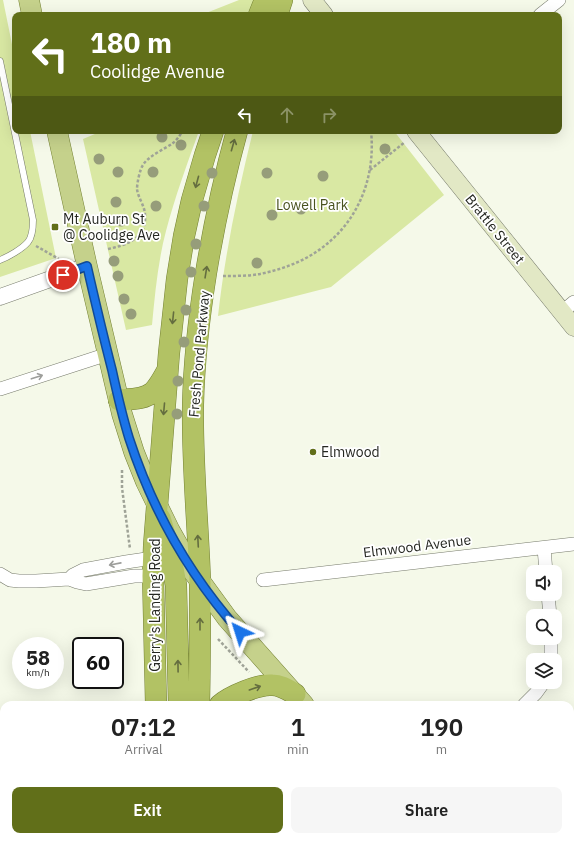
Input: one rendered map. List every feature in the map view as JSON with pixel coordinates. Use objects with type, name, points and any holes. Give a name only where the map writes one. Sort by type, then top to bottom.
[{"type":"highway","points":[[260,12],[265,0]]},
{"type":"highway","points":[[278,12],[282,0]]},
{"type":"highway","name":"Fresh Pond Parkway","points":[[156,505],[167,370],[177,279],[182,248],[197,182],[212,134]]},
{"type":"highway","name":"Fresh Pond Parkway","points":[[200,580],[193,452],[193,404],[196,349],[214,226],[236,134]]},
{"type":"highway","points":[[119,400],[148,395],[158,385],[167,370]]},
{"type":"highway","points":[[156,505],[170,552],[176,585],[179,701]]},
{"type":"highway","name":"Gerry's Landing Road","points":[[156,505],[153,567],[156,701]]},
{"type":"highway","points":[[199,701],[200,580]]},
{"type":"highway","points":[[225,701],[232,696],[270,684],[284,687],[300,700]]},
{"type":"main road","points":[[29,0],[31,12]]},
{"type":"main road","points":[[312,0],[322,12]]},
{"type":"main road","points":[[58,134],[119,400],[134,452],[156,505],[181,551],[228,618],[300,700]]},
{"type":"main road","name":"Brattle Street","points":[[411,136],[568,307],[574,327]]},
{"type":"street","points":[[544,12],[559,0]]},
{"type":"street","points":[[0,297],[87,266]]},
{"type":"street","points":[[0,389],[108,354]]},
{"type":"street","name":"Elmwood Avenue","points":[[263,580],[574,544]]},
{"type":"street","points":[[544,548],[545,565]]},
{"type":"street","points":[[69,579],[73,575],[83,570],[126,562],[153,567]]},
{"type":"street","points":[[0,574],[10,580],[36,581],[69,579],[86,584],[134,576],[153,567]]},
{"type":"street","points":[[528,701],[539,689]]},
{"type":"lane","points":[[0,61],[12,119]]},
{"type":"lane","points":[[0,260],[18,251],[28,242],[32,231],[33,220],[15,134]]},
{"type":"path","points":[[108,249],[124,245],[137,238],[144,228],[145,215],[137,188],[140,173],[144,164],[151,156],[175,141],[181,134]]},
{"type":"path","points":[[220,276],[258,274],[281,268],[316,252],[332,239],[354,214],[361,199],[370,171],[371,134]]},
{"type":"path","points":[[370,171],[411,136]]},
{"type":"path","points":[[28,242],[60,259]]},
{"type":"path","points":[[215,636],[252,676]]},
{"type":"green space","points":[[0,0],[3,0],[12,44],[12,134],[31,134],[56,258],[0,277]]},
{"type":"green space","points":[[239,0],[255,0],[249,12],[209,12]]},
{"type":"green space","points":[[95,134],[198,134],[177,193],[163,242],[157,278],[152,325],[126,330],[83,139]]},
{"type":"green space","name":"Lowell Park","points":[[252,134],[396,134],[444,195],[331,287],[218,316],[224,269],[242,177]]},
{"type":"place","name":"Mt Auburn St @ Coolidge Ave","points":[[55,227]]},
{"type":"place","name":"Elmwood","points":[[313,452]]},
{"type":"route","points":[[63,275],[87,266],[122,414],[139,465],[156,505],[192,570],[240,632]]}]
